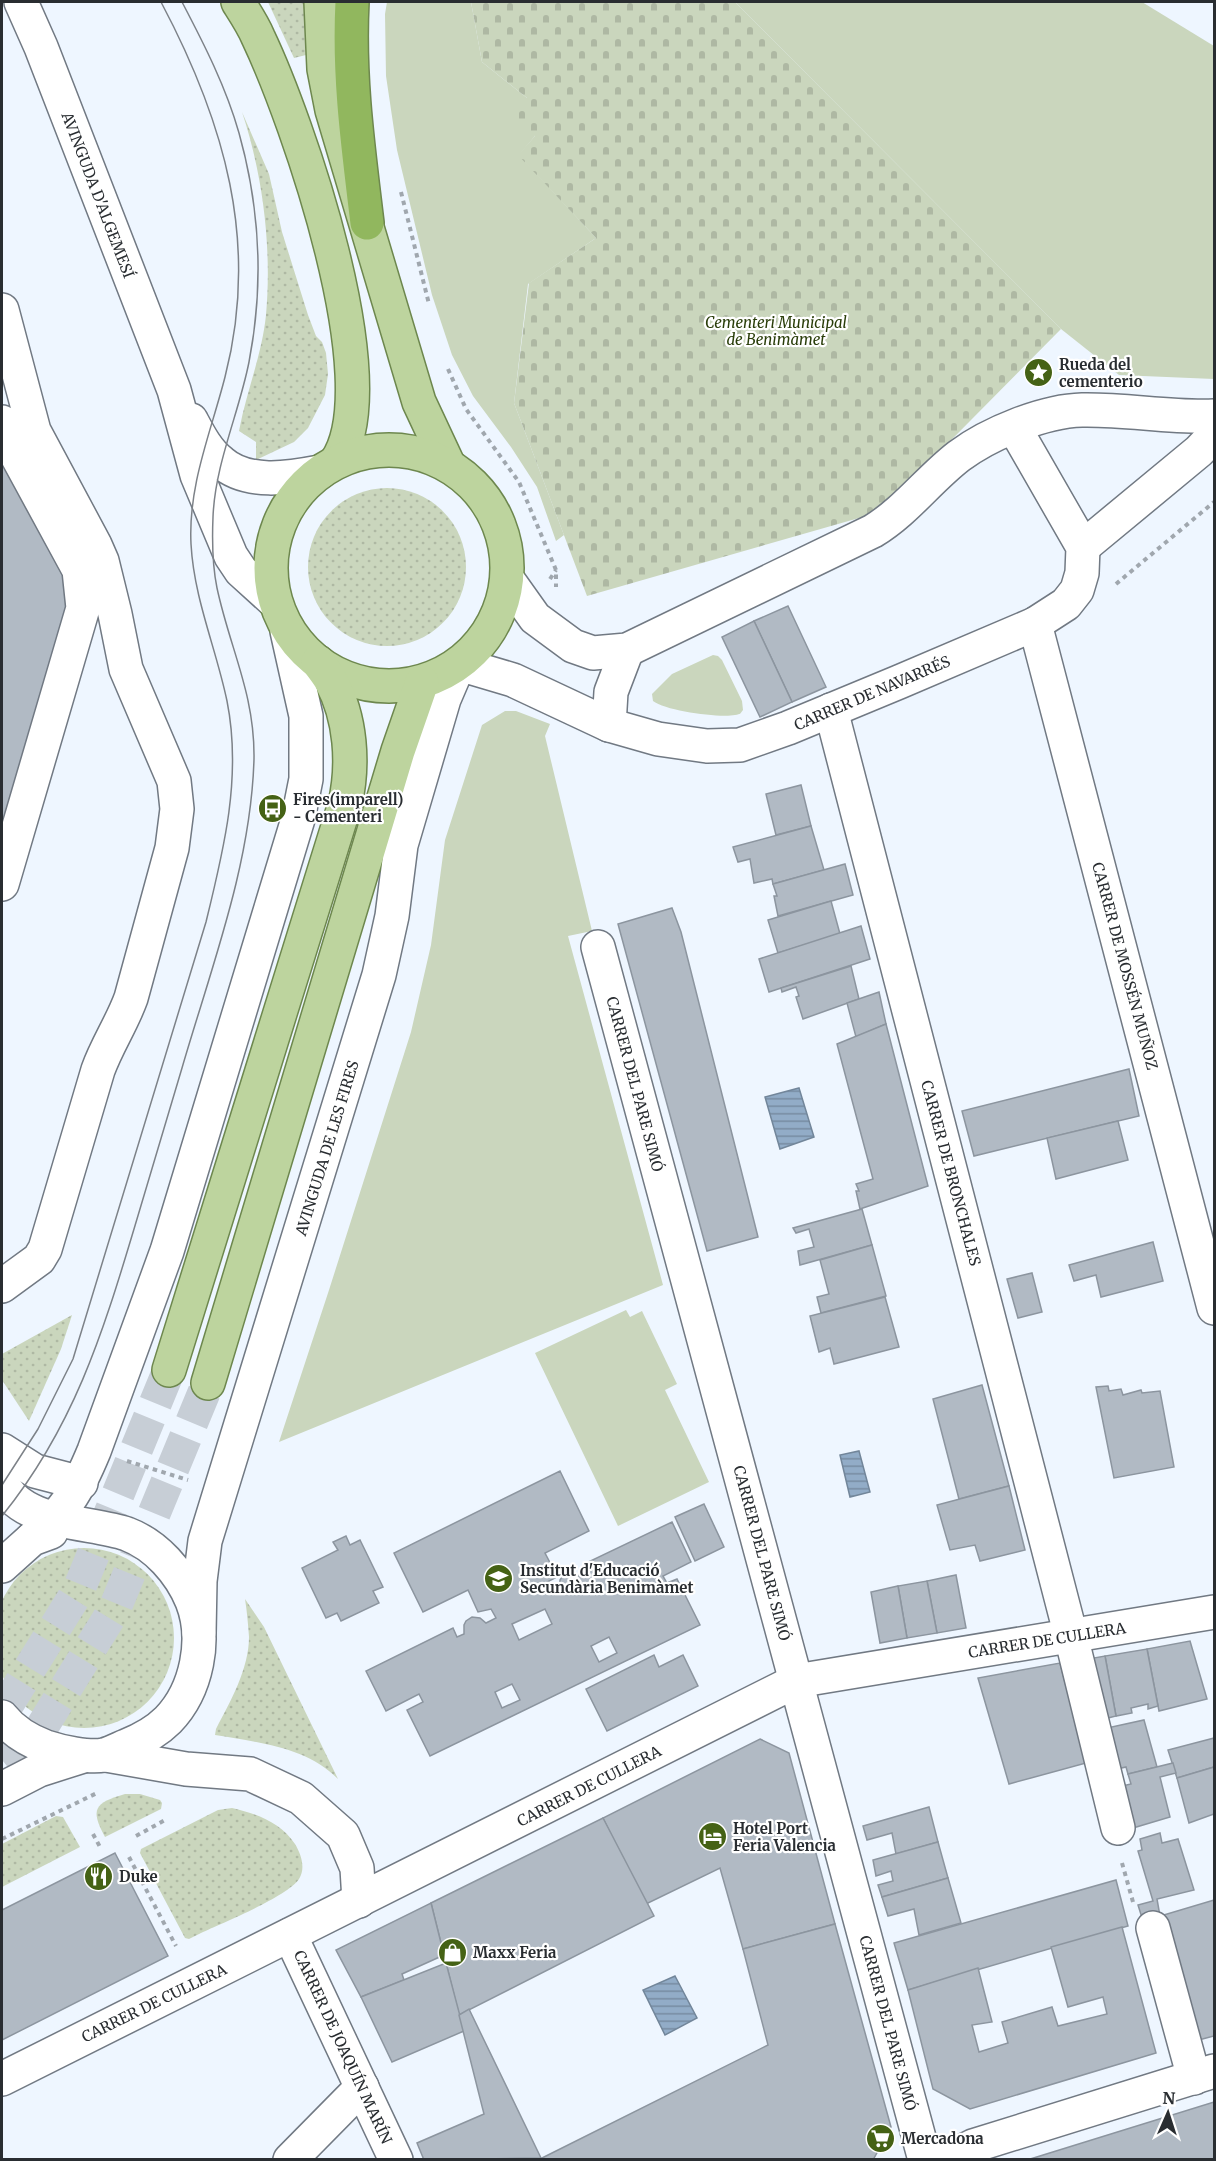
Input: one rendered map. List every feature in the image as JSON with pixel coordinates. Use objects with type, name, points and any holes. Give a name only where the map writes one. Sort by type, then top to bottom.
[{"type":"highway","points":[[352,2],[349,46],[352,94],[367,223]]},
{"type":"main road","points":[[169,1370],[349,786],[348,733],[332,681],[318,662],[286,631],[273,600],[271,563],[274,540],[282,518],[298,492],[344,451],[353,387],[350,337],[340,284],[303,154],[284,98],[258,36],[238,2]]},
{"type":"main road","points":[[321,2],[324,69],[332,111],[419,402],[448,464]]},
{"type":"main road","points":[[318,662],[341,676],[366,684],[393,686],[422,682],[459,664],[486,637],[497,618],[508,580],[508,558],[504,535],[491,506],[472,482],[448,464],[421,454],[393,449],[364,452],[328,467]]},
{"type":"main road","points":[[208,1383],[398,751],[422,682]]},
{"type":"street","name":"AVINGUDA D'ALGEMESÍ","points":[[21,2],[41,47],[174,390],[197,475],[231,556],[241,571],[273,600]]},
{"type":"street","points":[[2,310],[34,431],[102,561],[126,669],[174,781],[177,809],[172,848],[131,998],[98,1070],[45,1249],[39,1259],[2,1286]]},
{"type":"street","name":"AVINGUDA D'ALGEMESÍ","points":[[174,390],[204,444],[221,463],[243,474],[266,478],[300,476],[328,467]]},
{"type":"street","points":[[508,580],[536,618],[573,646],[593,653],[627,650],[873,531],[888,522],[960,456],[985,440],[1014,428],[1048,415],[1081,410],[1186,417],[1215,416]]},
{"type":"street","points":[[2,423],[4,432],[80,570],[82,592],[82,608],[2,884]]},
{"type":"street","points":[[1014,428],[1083,548],[1215,435]]},
{"type":"street","name":"CARRER DE NAVARRÉS","points":[[459,664],[513,680],[609,725],[658,739],[707,746],[740,745],[788,729],[1035,624],[1066,604],[1077,590],[1082,573],[1083,548]]},
{"type":"street","name":"CARRER DE MOSSÉN MUÑOZ","points":[[1035,624],[1215,1308]]},
{"type":"street","points":[[2,1566],[44,1529],[81,1483],[167,1251],[298,819],[306,779],[306,716],[286,631]]},
{"type":"street","points":[[609,725],[611,692],[627,650]]},
{"type":"street","name":"AVINGUDA DE LES FIRES","points":[[199,1633],[200,1581],[205,1541],[379,975],[392,916],[401,845],[444,699],[459,664]]},
{"type":"street","name":"CARRER DE BRONCHALES","points":[[831,710],[1071,1636],[1118,1828]]},
{"type":"street","name":"CARRER DEL PARE SIMÓ","points":[[598,947],[925,2160]]},
{"type":"street","points":[[2,1450],[35,1471],[81,1483]]},
{"type":"street","points":[[2,1481],[8,1492],[23,1506],[37,1513],[44,1529]]},
{"type":"street","points":[[2,1789],[39,1770],[65,1761],[97,1755],[144,1738],[168,1719],[186,1694],[196,1665],[199,1633],[192,1601],[178,1574],[157,1551],[127,1534],[94,1527],[44,1529]]},
{"type":"street","name":"CARRER DE CULLERA","points":[[2,2079],[796,1682],[1071,1636],[1214,1615]]},
{"type":"street","points":[[2,1717],[6,1723],[31,1741],[60,1752],[97,1755],[186,1769],[250,1774],[302,1798],[342,1836],[357,1868],[360,1901]]},
{"type":"street","points":[[945,2160],[973,2146],[1204,2075],[1153,1928]]},
{"type":"street","name":"CARRER DE JOAQUÍN MARÍN","points":[[290,1935],[396,2160]]},
{"type":"street","points":[[290,2160],[362,2087]]},
{"type":"path","points":[[399,185],[430,308]]},
{"type":"path","points":[[445,362],[466,409],[519,482],[556,570]]},
{"type":"path","points":[[1109,590],[1215,502]]},
{"type":"path","points":[[121,1459],[198,1483]]},
{"type":"path","points":[[2,1839],[103,1790]]},
{"type":"path","points":[[136,1836],[167,1819]]},
{"type":"path","points":[[1118,1828],[1115,1839],[1139,1923],[1153,1928]]},
{"type":"path","points":[[93,1833],[100,1847]]},
{"type":"path","points":[[129,1857],[176,1946]]},
{"type":"green space","points":[[268,2],[307,2],[306,55],[294,58]]},
{"type":"green space","points":[[387,2],[471,2],[482,62],[527,98],[535,136],[519,155],[596,238],[528,284],[514,403],[564,535],[556,541],[537,487],[473,396],[452,355],[432,295],[397,150],[386,76],[385,14]]},
{"type":"green space","name":"Cementeri Municipal de Benimàmet","points":[[471,2],[735,2],[1061,329],[880,512],[587,596],[514,403],[529,283],[596,238],[518,155],[535,136],[511,110],[527,98],[482,62]]},
{"type":"green space","points":[[735,2],[1142,2],[1214,46],[1214,379],[1119,375],[1061,329]]},
{"type":"green space","points":[[242,112],[269,174],[282,232],[308,315],[326,353],[328,374],[325,395],[308,428],[294,442],[256,460],[256,442],[239,431],[264,330],[268,290],[267,238],[260,186]]},
{"type":"green space","points":[[387,488],[417,494],[431,501],[443,511],[453,523],[460,537],[466,567],[460,597],[453,611],[443,623],[431,633],[417,640],[387,646],[357,640],[343,633],[331,623],[321,611],[314,597],[308,567],[314,537],[321,523],[331,511],[343,501],[357,494]]},
{"type":"green space","points":[[713,655],[722,660],[742,701],[743,710],[740,714],[727,716],[693,713],[669,708],[653,701],[652,694],[672,674]]},
{"type":"green space","points":[[505,711],[516,711],[550,724],[545,736],[592,931],[568,936],[663,1285],[279,1442],[411,1032],[431,945],[445,840],[482,725]]},
{"type":"green space","points":[[626,1310],[630,1317],[642,1311],[677,1384],[665,1390],[709,1482],[618,1526],[535,1353]]},
{"type":"green space","points":[[72,1315],[61,1349],[29,1421],[2,1380],[2,1354]]},
{"type":"green space","points":[[84,1548],[118,1555],[147,1575],[167,1604],[174,1638],[167,1672],[147,1701],[118,1721],[84,1728],[50,1721],[21,1701],[1,1672],[-6,1638],[1,1604],[21,1575],[50,1555]]},
{"type":"green space","points":[[245,1599],[264,1627],[338,1779],[326,1768],[297,1753],[215,1735],[238,1685],[246,1661],[249,1637]]},
{"type":"green space","points":[[125,1794],[140,1794],[160,1800],[161,1809],[105,1837],[97,1820],[98,1808],[101,1804]]},
{"type":"green space","points":[[232,1808],[259,1816],[289,1836],[302,1861],[301,1875],[282,1894],[189,1939],[185,1938],[140,1853],[141,1849],[218,1810]]},
{"type":"green space","points":[[56,1816],[63,1817],[80,1847],[2,1887],[2,1844]]},
{"type":"water","points":[[799,1088],[814,1137],[780,1149],[765,1097]]},
{"type":"water","points":[[859,1451],[870,1492],[850,1497],[840,1455]]},
{"type":"water","points":[[675,1976],[697,2018],[665,2035],[643,1990]]},
{"type":"building","points":[[2,459],[73,586],[2,825]]},
{"type":"building","points":[[788,606],[826,687],[792,702],[754,621]]},
{"type":"building","points":[[754,621],[792,702],[760,717],[722,637]]},
{"type":"building","points":[[801,785],[811,826],[776,835],[766,794]]},
{"type":"building","points":[[811,826],[824,870],[773,884],[772,879],[754,883],[750,859],[738,862],[733,847]]},
{"type":"building","points":[[845,864],[853,895],[778,916],[774,896],[777,896],[773,884]]},
{"type":"building","points":[[831,901],[840,934],[778,953],[768,920]]},
{"type":"building","points":[[672,908],[681,932],[758,1237],[707,1251],[618,924]]},
{"type":"building","points":[[861,926],[870,959],[769,992],[759,959]]},
{"type":"building","points":[[851,966],[859,999],[803,1019],[796,997],[799,996],[796,987],[782,992],[781,988]]},
{"type":"building","points":[[879,992],[886,1024],[856,1037],[847,1003]]},
{"type":"building","points":[[886,1024],[928,1186],[860,1209],[856,1191],[859,1191],[856,1184],[873,1179],[837,1044]]},
{"type":"building","points":[[1129,1069],[1139,1116],[974,1156],[962,1111]]},
{"type":"building","points":[[1118,1121],[1128,1160],[1056,1179],[1047,1138]]},
{"type":"building","points":[[862,1209],[872,1245],[800,1265],[798,1251],[814,1247],[809,1229],[796,1233],[793,1228]]},
{"type":"building","points":[[1153,1242],[1163,1281],[1101,1297],[1096,1275],[1074,1281],[1069,1265]]},
{"type":"building","points":[[872,1245],[886,1296],[821,1313],[817,1297],[829,1294],[820,1260]]},
{"type":"building","points":[[1032,1273],[1042,1312],[1018,1318],[1007,1279]]},
{"type":"building","points":[[885,1297],[899,1347],[834,1364],[830,1348],[819,1352],[810,1316]]},
{"type":"building","points":[[982,1385],[1009,1486],[959,1499],[933,1399]]},
{"type":"building","points":[[1108,1386],[1109,1391],[1121,1389],[1123,1395],[1141,1390],[1142,1393],[1160,1391],[1174,1467],[1114,1478],[1096,1387]]},
{"type":"building","points":[[560,1471],[589,1531],[545,1553],[556,1574],[555,1578],[545,1583],[550,1593],[560,1587],[560,1580],[564,1574],[571,1571],[581,1577],[589,1574],[584,1564],[672,1522],[691,1562],[663,1576],[667,1583],[677,1579],[700,1625],[430,1756],[407,1710],[423,1702],[419,1694],[386,1711],[366,1671],[453,1628],[457,1637],[464,1634],[464,1625],[472,1617],[480,1618],[486,1623],[496,1618],[491,1609],[478,1612],[468,1590],[423,1612],[394,1553]],"holes":[[[545,1609],[552,1624],[519,1640],[512,1624]],[[609,1637],[617,1653],[599,1662],[591,1646]],[[512,1684],[520,1700],[502,1708],[495,1692]]]},
{"type":"building","points":[[1009,1486],[1025,1550],[980,1561],[975,1545],[950,1550],[937,1505]]},
{"type":"building","points":[[704,1504],[724,1547],[695,1561],[675,1517]]},
{"type":"building","points":[[346,1536],[350,1545],[360,1540],[383,1587],[373,1591],[379,1603],[341,1621],[337,1613],[326,1618],[302,1568],[338,1550],[333,1542]]},
{"type":"building","points":[[956,1575],[966,1628],[937,1633],[927,1581]]},
{"type":"building","points":[[927,1581],[937,1633],[907,1638],[898,1586]]},
{"type":"building","points":[[898,1586],[907,1638],[880,1643],[871,1592]]},
{"type":"building","points":[[1190,1641],[1207,1699],[1159,1711],[1147,1649]]},
{"type":"building","points":[[1147,1649],[1158,1706],[1148,1709],[1148,1704],[1131,1708],[1132,1713],[1116,1716],[1105,1656]]},
{"type":"building","points":[[654,1655],[659,1667],[683,1655],[698,1686],[607,1731],[586,1689]]},
{"type":"building","points":[[1105,1656],[1116,1716],[1104,1719],[1088,1659]]},
{"type":"building","points":[[1060,1663],[1086,1763],[1009,1784],[978,1678]]},
{"type":"building","points":[[1144,1720],[1157,1767],[1128,1774],[1126,1767],[1117,1769],[1107,1728]]},
{"type":"building","points":[[1214,1738],[1214,1767],[1177,1778],[1168,1750]]},
{"type":"building","name":"Hotel Port Feria Valencia","points":[[760,1739],[789,1753],[835,1924],[743,1949],[720,1868],[646,1904],[603,1818]]},
{"type":"building","points":[[1173,1763],[1176,1773],[1160,1777],[1170,1817],[1133,1828],[1122,1786],[1131,1784],[1128,1774]]},
{"type":"building","points":[[1214,1767],[1214,1814],[1189,1823],[1177,1778]]},
{"type":"building","points":[[929,1807],[938,1842],[896,1854],[892,1833],[867,1840],[863,1826]]},
{"type":"building","points":[[603,1818],[654,1916],[459,2015],[431,1903]]},
{"type":"building","points":[[1160,1833],[1162,1843],[1178,1839],[1194,1890],[1157,1899],[1160,1916],[1143,1921],[1138,1905],[1153,1901],[1138,1851],[1142,1850],[1140,1839]]},
{"type":"building","points":[[938,1842],[948,1878],[882,1897],[878,1885],[893,1881],[891,1871],[876,1876],[873,1860]]},
{"type":"building","points":[[115,1853],[168,1956],[2,2040],[2,1910]]},
{"type":"building","points":[[948,1878],[961,1923],[919,1935],[914,1909],[888,1916],[882,1897]]},
{"type":"building","points":[[1116,1880],[1128,1926],[908,1990],[894,1943]]},
{"type":"building","points":[[1214,1900],[1214,2036],[1191,2042],[1157,1917]]},
{"type":"building","points":[[431,1903],[444,1955],[402,1974],[404,1980],[361,1997],[336,1950]]},
{"type":"building","points":[[835,1924],[891,2127],[873,2160],[538,2160],[768,2045],[743,1949]]},
{"type":"building","points":[[1122,1927],[1156,2053],[970,2109],[933,2089],[908,1990],[978,1968],[992,2022],[972,2025],[979,2052],[1008,2043],[1002,2022],[1052,2007],[1058,2026],[1107,2014],[1103,1997],[1068,2007],[1051,1947]]},
{"type":"building","points":[[446,1963],[464,2031],[392,2062],[361,1997]]},
{"type":"building","points":[[469,2009],[541,2158],[424,2160],[417,2143],[484,2114],[459,2015]]},
{"type":"building","points":[[1214,2102],[1214,2160],[1027,2160]]},
{"type":"tunnel","points":[[2,1708],[9,1702],[79,1589],[169,1370]]},
{"type":"tunnel","points":[[2,1760],[42,1727],[115,1608],[208,1383]]},
{"type":"tram line","points":[[2,1485],[38,1429],[73,1359],[206,922],[225,840],[232,785],[233,757],[227,701],[196,584],[191,522],[197,480],[225,377],[235,327],[239,278],[237,230],[230,184],[218,137],[202,92],[161,2]]},
{"type":"tram line","points":[[2,1516],[27,1483],[67,1415],[83,1380],[110,1307],[228,916],[246,838],[251,799],[253,735],[246,692],[217,588],[213,561],[213,517],[218,478],[245,381],[254,333],[258,247],[252,190],[234,116],[214,66],[182,2]]},
{"type":"place","name":"Rueda del cementerio","points":[[1038,373]]},
{"type":"place","name":"Fires(imparell) - Cementeri","points":[[272,808]]},
{"type":"place","name":"Institut d'Educació Secundària Benimàmet","points":[[499,1579]]},
{"type":"place","name":"Hotel Port Feria Valencia","points":[[712,1837]]},
{"type":"place","name":"Duke","points":[[98,1876]]},
{"type":"place","name":"Maxx Feria","points":[[452,1952]]},
{"type":"place","name":"Mercadona","points":[[880,2138]]}]
